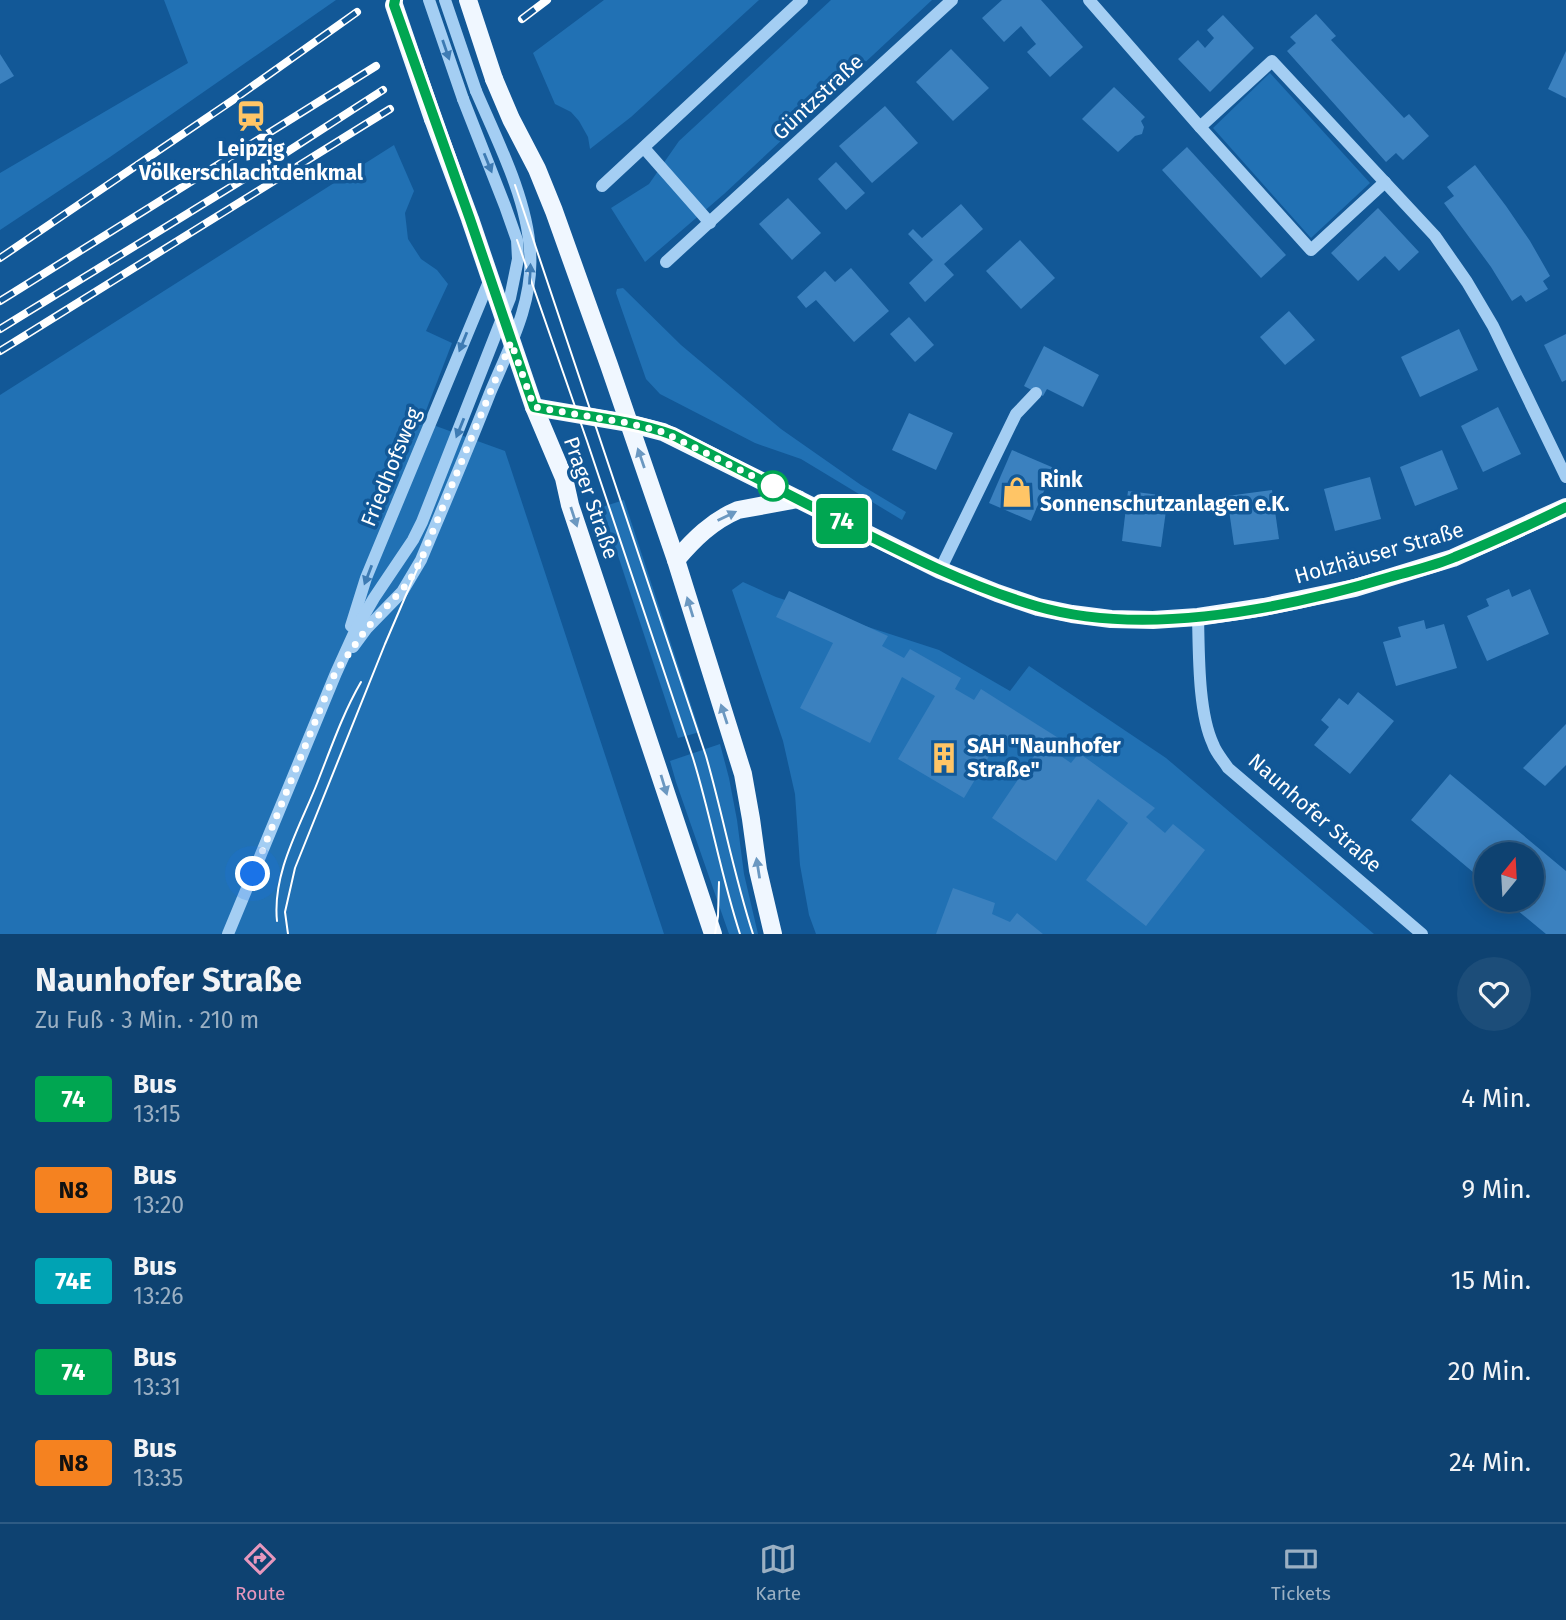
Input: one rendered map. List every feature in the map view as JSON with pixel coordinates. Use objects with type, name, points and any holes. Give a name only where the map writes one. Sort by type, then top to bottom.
[{"type":"main road","points":[[468,0],[494,79],[554,211],[676,560],[743,774],[758,870],[774,934]]},
{"type":"main road","name":"Prager Straße","points":[[394,2],[534,407],[564,478],[570,506],[713,934]]},
{"type":"main road","points":[[534,407],[628,423],[673,435],[940,570],[1038,607],[1111,619],[1198,617]]},
{"type":"main road","points":[[676,560],[709,526],[729,514],[798,499]]},
{"type":"main road","name":"Holzhäuser Straße","points":[[1198,617],[1309,599],[1355,588],[1453,558],[1566,507]]},
{"type":"street","name":"Friedhofsweg","points":[[335,673],[365,613],[400,562],[422,522],[503,318],[517,270],[517,240],[463,99],[429,0]]},
{"type":"street","name":"Friedhofsweg","points":[[335,673],[367,628],[408,583],[421,560],[511,342],[529,288],[530,248],[525,220],[512,176],[476,91],[445,0]]},
{"type":"street","points":[[602,187],[802,0]]},
{"type":"street","name":"Güntzstraße","points":[[666,262],[952,0]]},
{"type":"street","points":[[1089,0],[1311,250],[1385,182]]},
{"type":"street","points":[[1200,127],[1272,61],[1435,236],[1493,326],[1566,477]]},
{"type":"street","points":[[643,148],[710,223]]},
{"type":"street","name":"Friedhofsweg","points":[[228,934],[335,673],[366,579],[489,279]]},
{"type":"street","points":[[940,570],[1016,414],[1036,393]]},
{"type":"street","name":"Naunhofer Straße","points":[[1198,617],[1206,723],[1213,745],[1228,768],[1422,934]]},
{"type":"shaded area","points":[[164,0],[336,0],[0,230],[0,173],[188,63]]},
{"type":"shaded area","points":[[604,0],[759,0],[631,117],[590,149],[588,137],[579,121],[571,112],[555,104],[533,53]]},
{"type":"shaded area","points":[[831,0],[932,0],[724,194],[645,262],[611,208],[649,184],[679,141]]},
{"type":"shaded area","points":[[1270,73],[1370,183],[1311,238],[1213,128]]},
{"type":"shaded area","points":[[394,145],[414,191],[405,213],[408,239],[421,259],[437,270],[448,284],[426,331],[452,343],[422,421],[505,451],[664,934],[0,934],[0,395]]},
{"type":"shaded area","points":[[623,288],[681,345],[781,429],[861,485],[906,512],[902,520],[801,459],[755,443],[660,394],[646,379],[616,293],[617,289]]},
{"type":"shaded area","points":[[624,500],[700,732],[678,738],[602,507]]},
{"type":"shaded area","points":[[743,582],[776,597],[939,650],[1010,691],[1029,666],[1166,758],[1374,934],[816,934],[809,915],[800,865],[795,794],[783,741],[732,590]]},
{"type":"shaded area","points":[[720,744],[729,778],[744,874],[758,934],[729,934],[670,761]]},
{"type":"building","points":[[1002,0],[1041,0],[1083,47],[1050,77],[1027,52],[1036,44],[1021,26],[1004,42],[982,18]]},
{"type":"building","points":[[1316,14],[1336,36],[1331,40],[1404,118],[1409,114],[1429,136],[1403,160],[1396,153],[1386,162],[1287,51],[1296,43],[1290,37]]},
{"type":"building","points":[[1223,15],[1254,48],[1210,92],[1178,59],[1198,40],[1205,48],[1214,38],[1207,30]]},
{"type":"building","points":[[951,49],[989,88],[953,121],[916,82]]},
{"type":"building","points":[[1566,51],[1566,98],[1548,89]]},
{"type":"building","points":[[0,54],[14,76],[0,84]]},
{"type":"building","points":[[1114,87],[1145,117],[1141,121],[1144,127],[1142,134],[1135,136],[1118,152],[1082,119]]},
{"type":"building","points":[[885,106],[918,143],[872,183],[839,146]]},
{"type":"building","points":[[1187,147],[1286,255],[1261,278],[1162,170]]},
{"type":"building","points":[[836,162],[865,193],[846,210],[818,179]]},
{"type":"building","points":[[1475,165],[1530,241],[1550,276],[1543,281],[1548,289],[1526,302],[1521,295],[1512,301],[1491,267],[1444,203],[1454,196],[1447,187]]},
{"type":"building","points":[[788,198],[821,233],[792,260],[759,224]]},
{"type":"building","points":[[961,204],[983,229],[944,264],[954,275],[925,302],[909,283],[933,260],[908,234],[913,229],[922,238]]},
{"type":"building","points":[[1378,208],[1419,252],[1399,271],[1385,256],[1358,281],[1331,253]]},
{"type":"building","points":[[1020,240],[1055,278],[1021,309],[986,271]]},
{"type":"building","points":[[851,268],[889,311],[854,342],[816,300],[806,308],[797,297],[825,271],[835,282]]},
{"type":"building","points":[[1289,311],[1315,340],[1285,365],[1260,337]]},
{"type":"building","points":[[909,317],[934,345],[915,362],[890,334]]},
{"type":"building","points":[[1459,329],[1478,370],[1420,397],[1401,357]]},
{"type":"building","points":[[1566,334],[1566,380],[1562,382],[1544,345]]},
{"type":"building","points":[[1044,346],[1099,375],[1083,407],[1047,389],[1043,396],[1024,386]]},
{"type":"building","points":[[1498,407],[1521,454],[1483,472],[1461,426]]},
{"type":"building","points":[[909,413],[953,433],[936,470],[892,450]]},
{"type":"building","points":[[1012,450],[1054,468],[1031,521],[989,503]]},
{"type":"building","points":[[1442,450],[1458,489],[1415,506],[1400,467]]},
{"type":"building","points":[[1370,477],[1381,519],[1335,531],[1324,489]]},
{"type":"building","points":[[1272,490],[1279,539],[1234,545],[1227,496]]},
{"type":"building","points":[[1128,491],[1168,496],[1161,547],[1122,541]]},
{"type":"building","points":[[1509,589],[1512,597],[1530,589],[1549,634],[1487,661],[1467,616],[1489,606],[1486,599]]},
{"type":"building","name":"SAH \"Naunhofer Straße\"","points":[[789,591],[888,636],[882,646],[904,658],[910,649],[961,678],[955,689],[974,700],[981,689],[1060,739],[1052,750],[1071,763],[1079,753],[1155,808],[1146,817],[1165,833],[1173,824],[1205,850],[1146,926],[1086,880],[1128,823],[1098,799],[1056,861],[992,818],[1034,756],[1017,745],[1001,736],[964,798],[898,759],[935,696],[902,677],[870,743],[800,708],[833,643],[776,617]]},
{"type":"building","points":[[1424,620],[1426,629],[1444,624],[1457,668],[1396,686],[1383,642],[1401,637],[1398,627]]},
{"type":"building","points":[[1358,692],[1394,721],[1350,774],[1314,745],[1329,727],[1321,720],[1339,698],[1348,705]]},
{"type":"building","points":[[1566,724],[1566,765],[1545,786],[1523,768]]},
{"type":"building","points":[[1450,774],[1531,842],[1474,842],[1474,873],[1411,820]]},
{"type":"building","points":[[1544,853],[1566,871],[1566,934],[1546,934],[1519,912],[1544,912]]},
{"type":"building","points":[[953,888],[995,903],[992,914],[1010,922],[1017,913],[1043,934],[936,934]]},
{"type":"tram line","points":[[515,185],[706,756],[753,934]]},
{"type":"tram line","points":[[517,240],[693,758],[740,934]]},
{"type":"tram line","points":[[288,934],[285,912],[295,868],[421,560]]},
{"type":"tram line","points":[[277,921],[279,885],[289,849],[343,718],[361,682]]},
{"type":"tram line","points":[[715,934],[719,882]]},
{"type":"railway","points":[[522,19],[547,0]]},
{"type":"railway","points":[[0,258],[233,100],[357,12]]},
{"type":"railway","points":[[0,301],[376,66]]},
{"type":"railway","points":[[0,329],[383,90]]},
{"type":"railway","points":[[0,351],[390,109]]},
{"type":"bus line","name":"74","points":[[395,0],[394,5],[534,407],[628,423],[673,435],[940,570],[1038,607],[1111,619],[1198,617],[1309,599],[1355,588],[1453,558],[1566,507]]},
{"type":"place","name":"Leipzig Völkerschlachtdenkmal","points":[[251,116]]},
{"type":"place","name":"Rink Sonnenschutzanlagen e.K.","points":[[1017,492]]},
{"type":"place","name":"SAH \"Naunhofer Straße\"","points":[[944,758]]},
{"type":"route","points":[[253,874],[335,673],[367,628],[408,583],[421,560],[511,342],[534,407],[628,423],[673,435],[773,486]]}]
